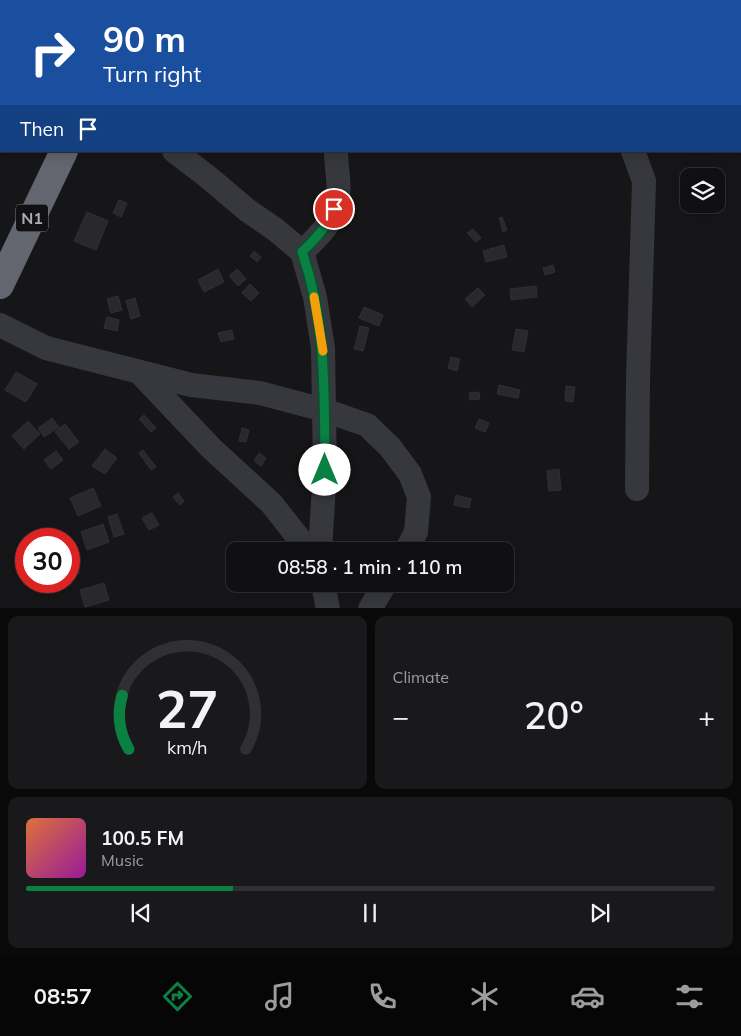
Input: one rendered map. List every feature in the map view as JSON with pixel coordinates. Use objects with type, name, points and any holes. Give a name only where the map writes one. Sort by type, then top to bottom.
[{"type":"highway","name":"N1","points":[[0,285],[64,152]]},
{"type":"street","points":[[175,152],[302,252],[314,298],[323,348],[325,470],[321,542]]},
{"type":"street","points":[[302,252],[317,238],[331,219],[338,199],[336,152]]},
{"type":"street","points":[[633,152],[644,181],[637,489]]},
{"type":"street","points":[[0,325],[46,348],[190,385],[260,393],[324,410],[366,425],[390,448],[410,474],[419,496],[416,532],[411,542]]},
{"type":"street","points":[[139,372],[211,448],[271,503],[302,542]]},
{"type":"street","points":[[325,592],[328,608]]},
{"type":"street","points":[[370,608],[380,592]]},
{"type":"building","points":[[119,200],[127,203],[121,217],[113,213]]},
{"type":"building","points":[[87,212],[108,221],[96,250],[74,241]]},
{"type":"building","points":[[502,217],[507,230],[503,232],[499,218]]},
{"type":"building","points":[[473,229],[481,238],[476,242],[467,233]]},
{"type":"building","points":[[504,245],[507,257],[486,262],[483,251]]},
{"type":"building","points":[[254,251],[261,257],[257,262],[250,256]]},
{"type":"building","points":[[553,265],[555,272],[545,275],[543,268]]},
{"type":"building","points":[[218,269],[224,282],[204,292],[198,280]]},
{"type":"building","points":[[237,269],[246,279],[238,286],[229,276]]},
{"type":"building","points":[[250,284],[259,293],[251,301],[242,293]]},
{"type":"building","points":[[536,286],[537,297],[511,300],[510,289]]},
{"type":"building","points":[[478,288],[485,295],[472,307],[465,299]]},
{"type":"building","points":[[118,296],[122,310],[111,313],[107,299]]},
{"type":"building","points":[[135,298],[140,316],[131,319],[126,301]]},
{"type":"building","points":[[364,307],[383,315],[379,326],[359,318]]},
{"type":"building","points":[[107,317],[119,320],[117,331],[104,328]]},
{"type":"building","points":[[360,326],[369,328],[363,351],[354,349]]},
{"type":"building","points":[[516,329],[528,331],[524,352],[512,350]]},
{"type":"building","points":[[232,330],[234,339],[221,342],[218,333]]},
{"type":"building","points":[[451,357],[460,359],[457,371],[448,368]]},
{"type":"building","points":[[16,372],[37,384],[26,402],[5,390]]},
{"type":"building","points":[[499,385],[520,390],[518,398],[497,394]]},
{"type":"building","points":[[566,386],[575,387],[573,402],[565,401]]},
{"type":"building","points":[[479,392],[480,399],[470,400],[469,393]]},
{"type":"building","points":[[144,415],[156,428],[151,432],[139,419]]},
{"type":"building","points":[[52,418],[59,427],[44,437],[38,428]]},
{"type":"building","points":[[479,419],[489,423],[485,432],[475,428]]},
{"type":"building","points":[[28,421],[40,434],[24,449],[12,436]]},
{"type":"building","points":[[65,424],[79,442],[69,449],[55,432]]},
{"type":"building","points":[[242,428],[249,430],[246,442],[239,441]]},
{"type":"building","points":[[105,449],[117,458],[105,474],[92,466]]},
{"type":"building","points":[[143,450],[156,467],[151,470],[139,453]]},
{"type":"building","points":[[56,451],[63,460],[51,469],[44,460]]},
{"type":"building","points":[[259,453],[266,458],[261,466],[254,461]]},
{"type":"building","points":[[559,469],[561,490],[549,491],[547,471]]},
{"type":"building","points":[[93,488],[101,506],[78,516],[70,498]]},
{"type":"building","points":[[178,493],[184,501],[180,505],[173,497]]},
{"type":"building","points":[[456,495],[471,499],[469,508],[454,505]]},
{"type":"building","points":[[152,513],[159,525],[149,530],[142,518]]},
{"type":"building","points":[[117,514],[124,534],[114,537],[108,517]]},
{"type":"building","points":[[103,524],[109,542],[87,550],[81,532]]},
{"type":"building","points":[[104,583],[109,600],[85,607],[80,590]]},
{"type":"slow traffic","points":[[314,297],[323,351]]},
{"type":"route","points":[[325,470],[323,348],[314,298],[302,252],[317,238],[331,219],[334,209]]}]
